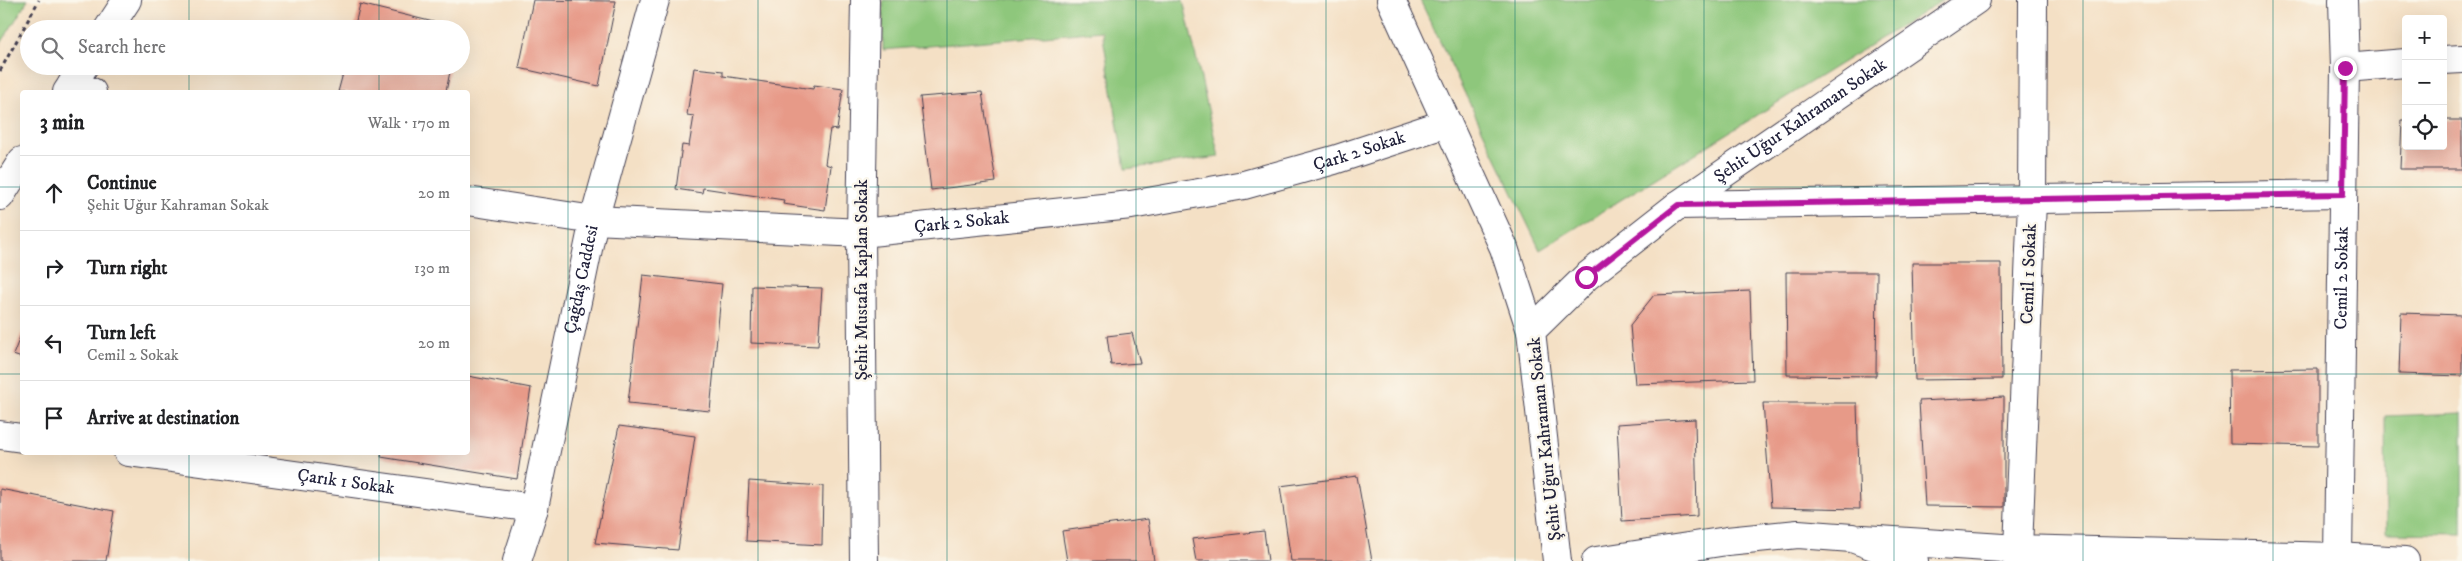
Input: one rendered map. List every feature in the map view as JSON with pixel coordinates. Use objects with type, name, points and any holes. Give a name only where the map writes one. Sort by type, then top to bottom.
[{"type":"street","points":[[114,20],[127,0]]},
{"type":"street","name":"Çağdaş Caddesi","points":[[517,561],[534,508],[594,220],[654,0]]},
{"type":"street","name":"Şehit Mustafa Kaplan Sokak","points":[[864,561],[861,233],[865,0]]},
{"type":"street","points":[[1391,0],[1504,248],[1531,331]]},
{"type":"street","name":"Şehit Uğur Kahraman Sokak","points":[[1557,561],[1531,331],[1586,277],[1678,205],[1976,0]]},
{"type":"street","name":"Cemil 1 Sokak","points":[[2017,555],[2032,200],[2033,0]]},
{"type":"street","name":"Cemil 2 Sokak","points":[[2337,559],[2345,68],[2343,0]]},
{"type":"street","points":[[2447,60],[2462,59]]},
{"type":"street","points":[[2345,68],[2402,63]]},
{"type":"street","name":"Çark 2 Sokak","points":[[470,201],[594,220],[861,233],[1131,206],[1244,185],[1334,160],[1447,123]]},
{"type":"street","points":[[0,196],[20,164]]},
{"type":"street","points":[[1678,205],[2343,194]]},
{"type":"street","points":[[0,435],[20,438]]},
{"type":"street","name":"Çarık 1 Sokak","points":[[150,455],[534,508]]},
{"type":"street","points":[[1596,561],[1727,540],[1798,534],[2017,555],[2406,561]]},
{"type":"street","points":[[1852,538],[1914,561]]},
{"type":"path","points":[[28,20],[39,0]]},
{"type":"path","points":[[0,71],[20,35]]},
{"type":"green space","points":[[0,0],[28,0],[0,45]]},
{"type":"green space","points":[[883,0],[1183,0],[1219,157],[1125,169],[1102,31],[883,50]]},
{"type":"green space","points":[[1420,0],[1943,0],[1540,250]]},
{"type":"green space","points":[[2462,413],[2462,534],[2386,533],[2385,416]]},
{"type":"building","points":[[533,0],[616,1],[599,86],[519,68]]},
{"type":"building","points":[[360,4],[425,20],[356,20]]},
{"type":"building","points":[[694,68],[723,71],[723,76],[813,89],[814,85],[843,89],[837,130],[830,129],[825,164],[831,166],[825,210],[783,204],[784,200],[703,188],[702,193],[676,189],[682,145],[689,146],[694,116],[687,115]]},
{"type":"building","points":[[343,75],[449,75],[446,90],[339,90]]},
{"type":"building","points":[[982,92],[996,182],[931,190],[920,97]]},
{"type":"building","points":[[2402,120],[2402,150],[2447,150],[2447,120],[2462,120],[2462,169],[2400,169]]},
{"type":"building","points":[[1912,263],[2001,263],[2002,379],[1915,380]]},
{"type":"building","points":[[1786,272],[1877,272],[1876,376],[1787,375]]},
{"type":"building","points":[[643,275],[722,284],[710,411],[628,403]]},
{"type":"building","points":[[752,286],[822,288],[818,346],[751,343]]},
{"type":"building","points":[[1750,291],[1753,380],[1635,384],[1630,325],[1654,295]]},
{"type":"building","points":[[2401,313],[2462,315],[2462,376],[2399,374]]},
{"type":"building","points":[[1132,333],[1140,363],[1111,365],[1107,336]]},
{"type":"building","points":[[20,337],[20,357],[13,355]]},
{"type":"building","points":[[2318,369],[2318,446],[2230,444],[2229,370]]},
{"type":"building","points":[[470,376],[531,388],[517,479],[381,457],[381,455],[470,455]]},
{"type":"building","points":[[2004,397],[2004,507],[1925,506],[1919,401]]},
{"type":"building","points":[[1763,403],[1857,403],[1860,509],[1771,507]]},
{"type":"building","points":[[1695,419],[1697,516],[1622,521],[1617,424]]},
{"type":"building","points":[[619,426],[695,436],[678,550],[595,543]]},
{"type":"building","points":[[1357,476],[1372,561],[1291,561],[1280,486]]},
{"type":"building","points":[[749,481],[823,486],[822,545],[746,541]]},
{"type":"building","points":[[0,489],[114,511],[106,561],[0,561]]},
{"type":"building","points":[[1148,519],[1154,561],[1067,561],[1062,531]]},
{"type":"building","points":[[1264,531],[1268,561],[1196,561],[1192,539]]},
{"type":"route","points":[[1586,277],[1678,205],[2343,194],[2345,68]]}]
